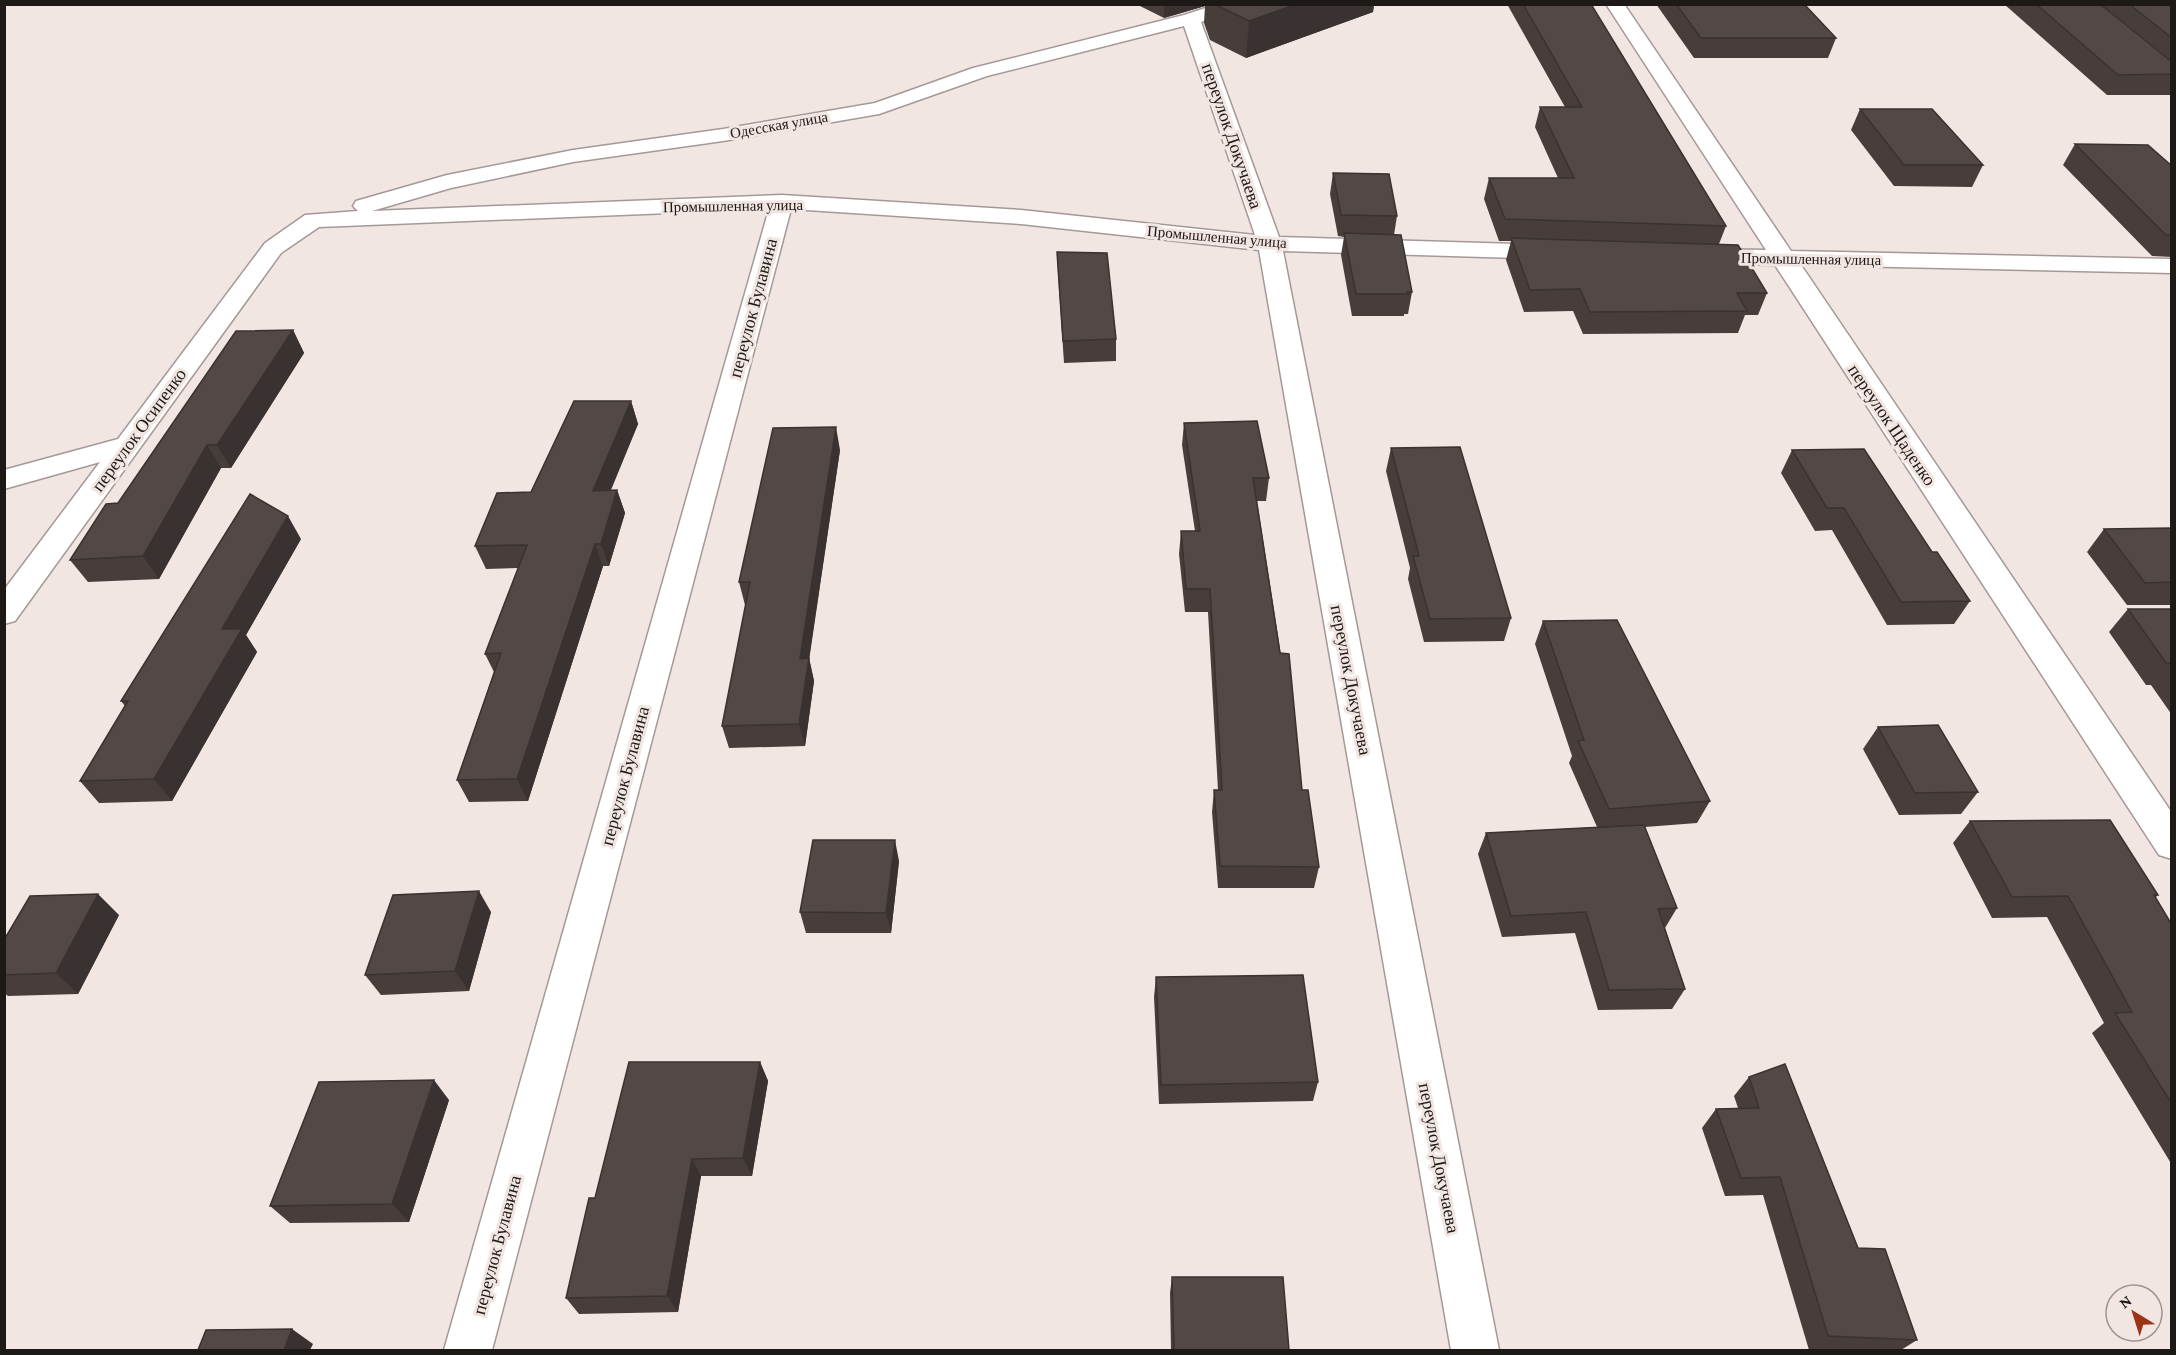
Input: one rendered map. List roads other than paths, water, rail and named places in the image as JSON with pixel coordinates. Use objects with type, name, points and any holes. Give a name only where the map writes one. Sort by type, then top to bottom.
[{"type":"street","name":"Одесская улица","points":[[313,220],[447,182],[573,156],[723,135],[879,108],[980,72],[1191,19],[1238,4]]},
{"type":"street","name":"переулок Щаденко","points":[[1615,4],[2172,844]]},
{"type":"street","name":"переулок Докучаева","points":[[1191,19],[1270,244],[1475,1350]]},
{"type":"street","name":"Промышленная улица","points":[[313,220],[782,202],[1021,217],[1270,244],[1579,253]]},
{"type":"street","name":"переулок Булавина","points":[[468,1350],[782,202]]},
{"type":"street","name":"переулок Осипенко","points":[[4,613],[273,248],[313,220]]},
{"type":"street","name":"Промышленная улица","points":[[1674,255],[2172,266]]},
{"type":"street","points":[[4,480],[128,445]]}]
